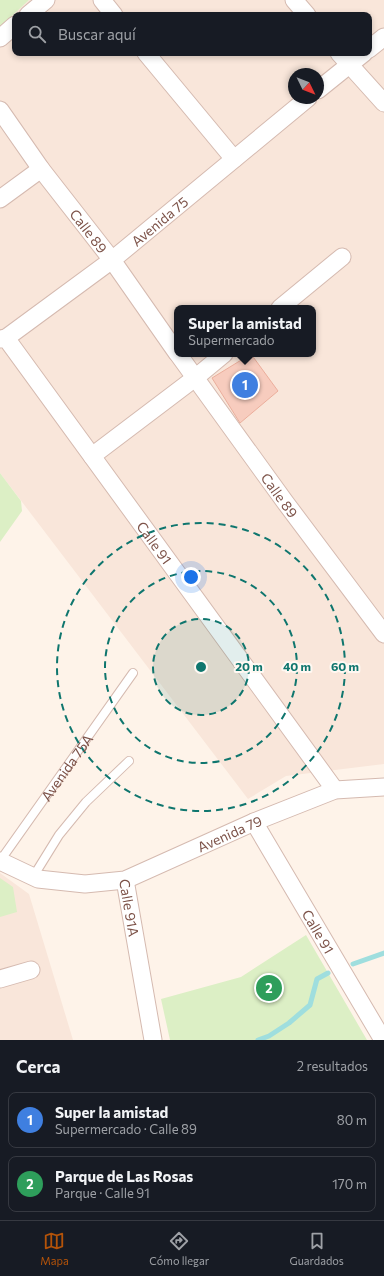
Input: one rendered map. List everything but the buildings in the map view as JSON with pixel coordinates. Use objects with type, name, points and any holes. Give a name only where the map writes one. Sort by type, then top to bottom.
[{"type":"street","points":[[32,12],[46,0]]},
{"type":"street","points":[[102,0],[112,12]]},
{"type":"street","points":[[294,0],[304,12]]},
{"type":"street","points":[[0,38],[12,28]]},
{"type":"street","points":[[372,47],[384,37]]},
{"type":"street","points":[[148,56],[234,159]]},
{"type":"street","points":[[324,83],[344,59],[354,56]]},
{"type":"street","points":[[344,59],[384,103]]},
{"type":"street","name":"Avenida 75","points":[[3,339],[112,260],[301,104]]},
{"type":"street","name":"Calle 89","points":[[0,110],[40,169],[112,260],[174,349]]},
{"type":"street","points":[[0,199],[40,169]]},
{"type":"street","points":[[284,305],[342,257]]},
{"type":"street","name":"Calle 91","points":[[3,339],[92,456],[335,790]]},
{"type":"street","name":"Calle 89","points":[[180,357],[285,502],[384,634]]},
{"type":"street","points":[[92,456],[220,357]]},
{"type":"street","name":"Avenida 79","points":[[125,880],[254,822],[335,790],[384,787]]},
{"type":"street","name":"Calle 91","points":[[254,822],[383,1040]]},
{"type":"street","name":"Calle 91A","points":[[0,861],[38,879],[85,884],[125,880],[152,1040]]},
{"type":"street","points":[[0,979],[32,970]]},
{"type":"lane","name":"Avenida 75A","points":[[0,861],[133,673]]},
{"type":"lane","points":[[33,877],[59,835],[86,802],[129,761]]},
{"type":"shaded area","points":[[29,0],[384,0],[384,764],[286,776],[248,799],[0,473],[0,27],[12,16],[12,56],[372,56],[372,12],[16,12]]},
{"type":"shaded area","points":[[0,873],[29,894],[73,1040],[0,1040]]},
{"type":"green space","points":[[0,0],[29,0],[16,12],[12,12],[12,16],[0,27]]},
{"type":"green space","points":[[0,473],[21,501],[22,511],[0,542]]},
{"type":"green space","points":[[0,878],[13,887],[17,912],[0,917]]},
{"type":"green space","points":[[306,935],[367,1040],[170,1040],[161,999],[241,977]]},
{"type":"waterway","points":[[353,964],[384,953]]},
{"type":"waterway","points":[[258,1040],[269,1036],[289,1023],[310,1005],[317,979],[328,973]]},
{"type":"place","name":"Super la amistad","points":[[245,385]]},
{"type":"place","name":"Parque de Las Rosas","points":[[269,988]]}]
